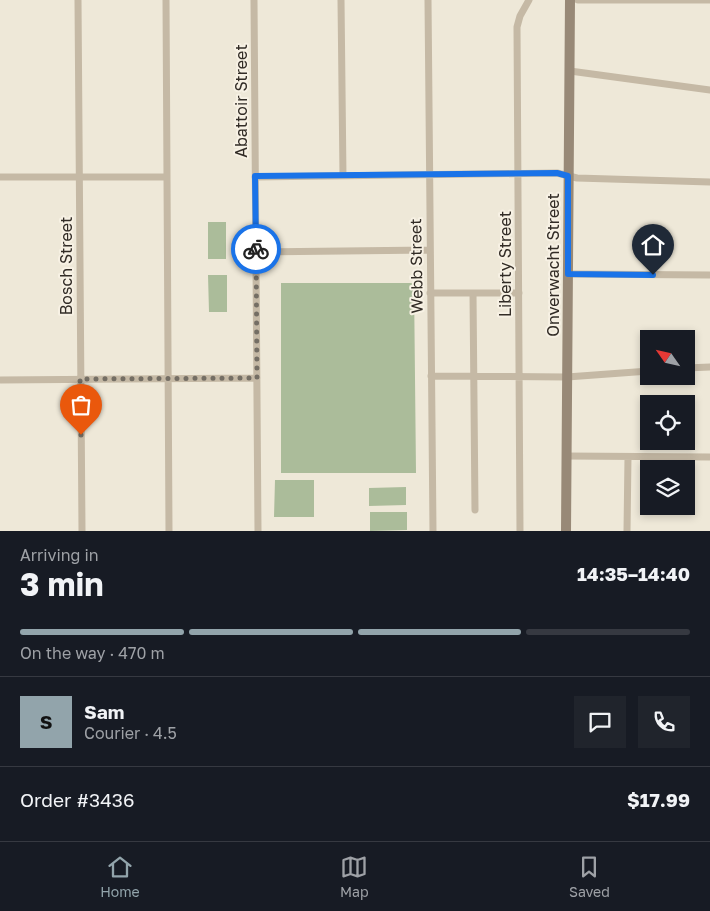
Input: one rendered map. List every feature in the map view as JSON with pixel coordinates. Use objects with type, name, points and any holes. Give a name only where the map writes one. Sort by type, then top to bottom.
[{"type":"street","name":"Bosch Street","points":[[78,0],[82,531]]},
{"type":"street","points":[[166,0],[170,531]]},
{"type":"street","name":"Abattoir Street","points":[[254,0],[258,531]]},
{"type":"street","points":[[341,0],[344,176]]},
{"type":"street","name":"Webb Street","points":[[428,0],[433,531]]},
{"type":"street","name":"Liberty Street","points":[[520,531],[518,27],[520,16],[529,0]]},
{"type":"street","name":"Onverwacht Street","points":[[566,531],[570,0]]},
{"type":"street","points":[[578,0],[710,0]]},
{"type":"street","points":[[570,71],[710,90]]},
{"type":"street","points":[[255,176],[557,173],[577,178],[710,182]]},
{"type":"street","points":[[0,177],[167,177]]},
{"type":"street","points":[[256,252],[430,250]]},
{"type":"street","points":[[568,274],[710,275]]},
{"type":"street","points":[[474,292],[475,510]]},
{"type":"street","points":[[430,293],[519,292]]},
{"type":"street","points":[[695,368],[710,367]]},
{"type":"street","points":[[431,376],[567,377],[640,372]]},
{"type":"street","points":[[0,380],[257,378]]},
{"type":"street","points":[[566,456],[710,457]]},
{"type":"street","points":[[627,531],[628,457]]},
{"type":"green space","points":[[208,222],[226,222],[226,259],[208,259]]},
{"type":"green space","points":[[208,275],[227,275],[227,312],[209,312]]},
{"type":"green space","points":[[281,283],[414,283],[416,473],[281,473]]},
{"type":"green space","points":[[275,480],[314,480],[314,517],[274,517]]},
{"type":"green space","points":[[406,487],[406,505],[369,506],[369,488]]},
{"type":"green space","points":[[370,512],[407,512],[407,530],[370,531]]},
{"type":"way so far","points":[[81,435],[80,379],[257,378],[256,249]]},
{"type":"route","points":[[256,249],[255,176],[557,173],[568,176],[568,274],[653,275]]}]
